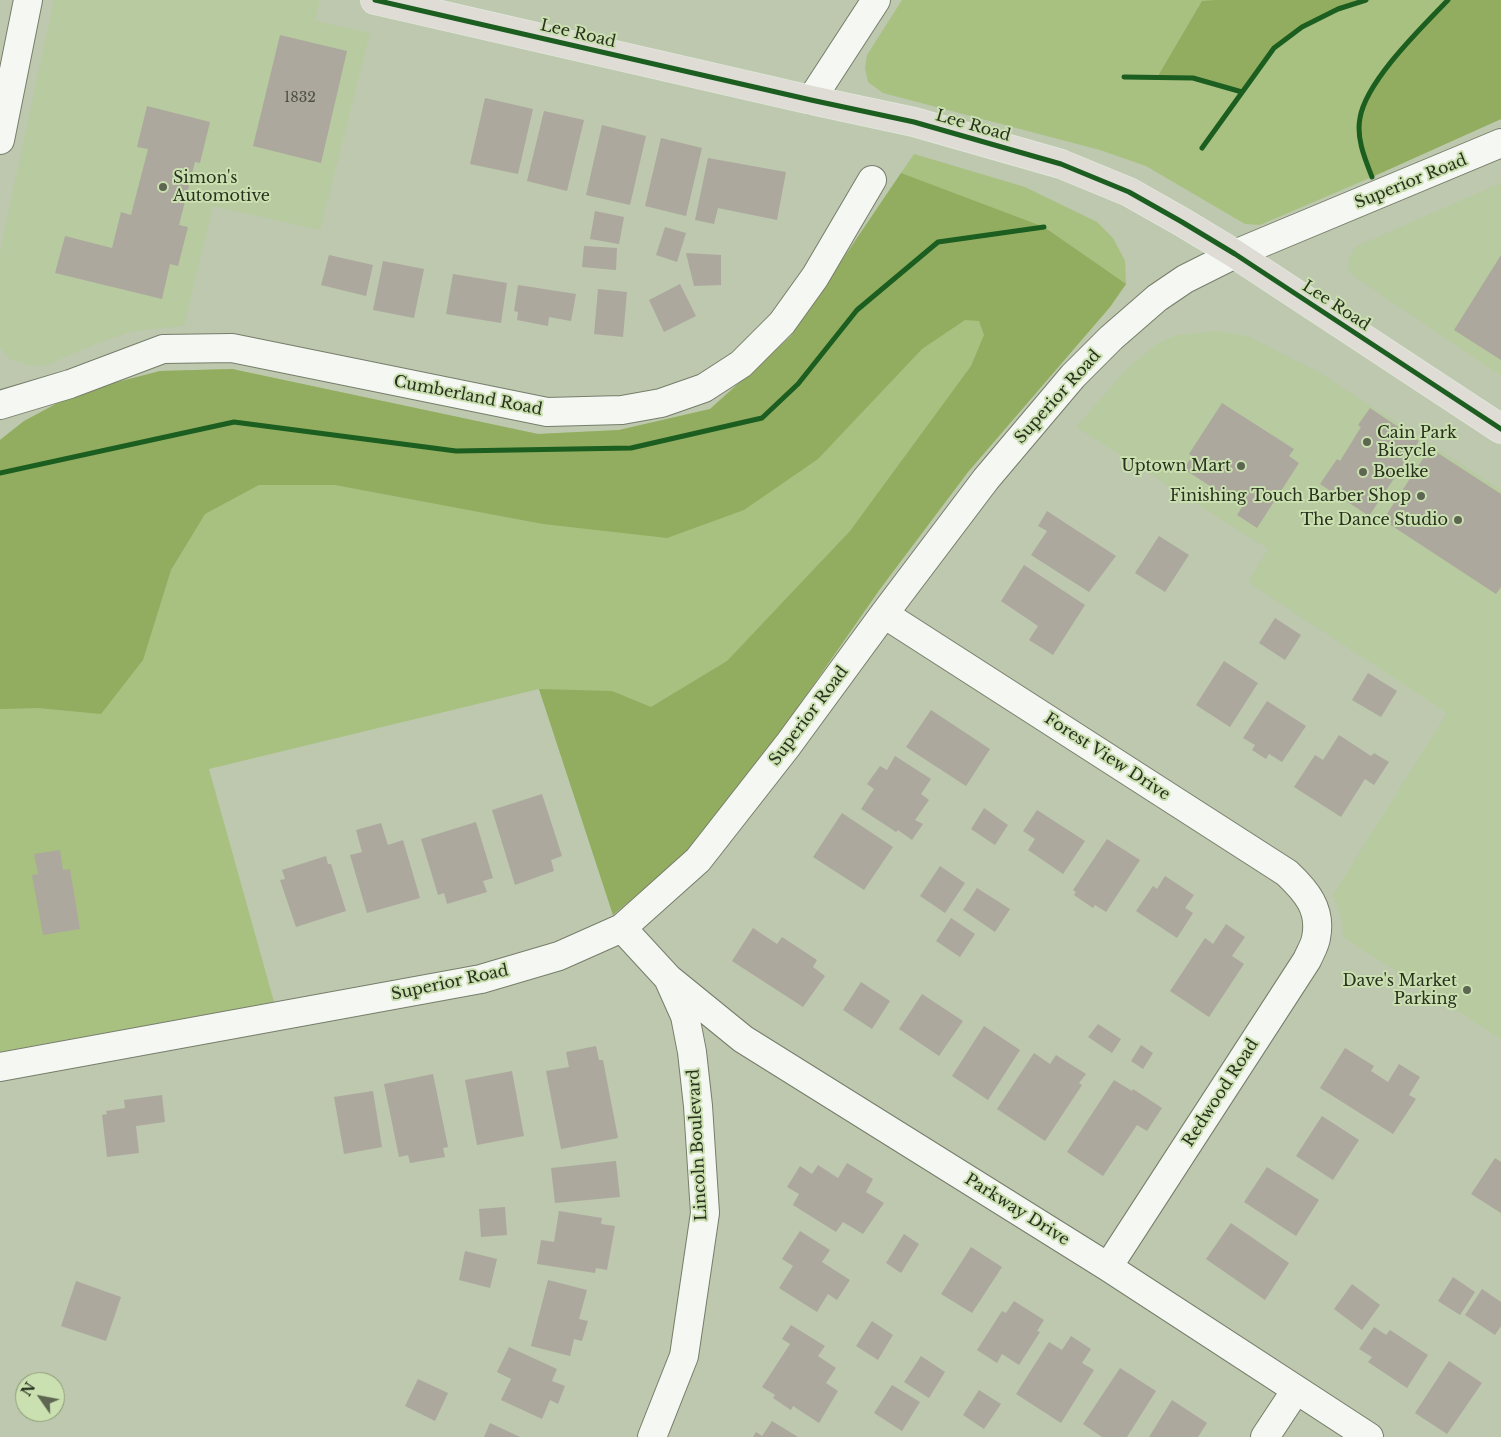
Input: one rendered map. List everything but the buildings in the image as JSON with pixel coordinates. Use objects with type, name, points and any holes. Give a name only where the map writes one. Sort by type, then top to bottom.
[{"type":"main road","name":"Lee Road","points":[[375,0],[914,122],[1061,164],[1129,192],[1235,254],[1501,429]]},
{"type":"street","points":[[0,140],[28,0]]},
{"type":"street","points":[[812,100],[876,0]]},
{"type":"street","name":"Superior Road","points":[[0,1067],[481,979],[559,956],[622,928],[698,860],[788,745],[986,479],[1073,376],[1111,338],[1167,290],[1235,254],[1501,143]]},
{"type":"street","name":"Cumberland Road","points":[[0,405],[70,384],[163,349],[222,348],[232,348],[547,412],[622,410],[661,403],[704,388],[741,364],[782,323],[815,277],[872,180]]},
{"type":"street","name":"Forest View Drive","points":[[884,614],[1287,872],[1306,892],[1316,914]]},
{"type":"street","name":"Redwood Road","points":[[1108,1267],[1307,960],[1316,938],[1316,914]]},
{"type":"street","name":"Lincoln Boulevard","points":[[622,928],[668,978],[685,1016],[692,1052],[698,1106],[705,1212],[684,1356],[652,1437]]},
{"type":"street","name":"Parkway Drive","points":[[668,978],[743,1039],[1108,1267],[1369,1437]]},
{"type":"street","points":[[1265,1437],[1296,1390]]},
{"type":"shaded area","points":[[54,0],[320,0],[315,21],[370,33],[320,230],[213,206],[184,326],[132,331],[44,366],[28,365],[10,359],[0,348],[0,252]]},
{"type":"shaded area","points":[[902,0],[1501,0],[1501,119],[1260,225],[1245,224],[1146,166],[1100,150],[883,93],[868,82],[865,68],[867,55]]},
{"type":"shaded area","points":[[914,154],[1025,187],[1097,222],[1113,238],[1125,261],[1126,284],[1110,307],[968,472],[880,589],[775,740],[613,915],[539,689],[209,769],[274,1002],[0,1052],[0,440],[24,421],[160,371],[232,369],[538,434],[619,430],[710,409],[790,337]]},
{"type":"shaded area","points":[[1501,183],[1501,376],[1354,276],[1348,269],[1349,259],[1355,247]]},
{"type":"shaded area","points":[[1215,331],[1247,336],[1318,372],[1501,490],[1501,1039],[1343,937],[1342,920],[1333,895],[1447,713],[1248,582],[1268,549],[1076,427],[1127,369],[1154,346],[1177,335]]},
{"type":"green space","points":[[1448,0],[1501,0],[1501,119],[1372,177],[1359,133],[1364,103],[1396,55]]},
{"type":"green space","points":[[1202,1],[1360,1],[1302,27],[1274,48],[1242,92],[1193,78],[1158,76]]},
{"type":"green space","points":[[901,173],[1044,227],[1126,284],[1110,307],[968,472],[880,589],[775,740],[737,791],[684,855],[613,915],[539,689],[612,691],[651,707],[727,661],[850,531],[971,366],[984,335],[979,321],[965,320],[922,349],[818,459],[744,510],[667,538],[543,524],[335,485],[259,485],[205,514],[171,570],[143,660],[101,714],[38,708],[0,709],[0,440],[24,421],[78,392],[160,371],[232,369],[538,434],[619,430],[710,409],[790,337]]},
{"type":"cycle path","points":[[375,0],[914,122],[1061,164],[1129,192],[1182,222],[1235,254],[1501,429]]},
{"type":"cycle path","points":[[1202,148],[1274,48],[1302,27],[1338,9],[1366,0]]},
{"type":"cycle path","points":[[1372,177],[1359,133],[1364,103],[1396,55],[1448,0]]},
{"type":"cycle path","points":[[1124,77],[1193,78],[1242,92]]},
{"type":"cycle path","points":[[0,473],[234,422],[456,451],[631,448],[762,418],[798,384],[857,310],[938,242],[1044,227]]},
{"type":"place","name":"Simon's Automotive","points":[[163,187]]},
{"type":"place","name":"Cain Park Bicycle","points":[[1367,442]]},
{"type":"place","name":"Uptown Mart","points":[[1241,466]]},
{"type":"place","name":"Boelke","points":[[1363,472]]},
{"type":"place","name":"Finishing Touch Barber Shop","points":[[1421,496]]},
{"type":"place","name":"The Dance Studio","points":[[1458,520]]},
{"type":"place","name":"Dave's Market Parking","points":[[1467,990]]}]
